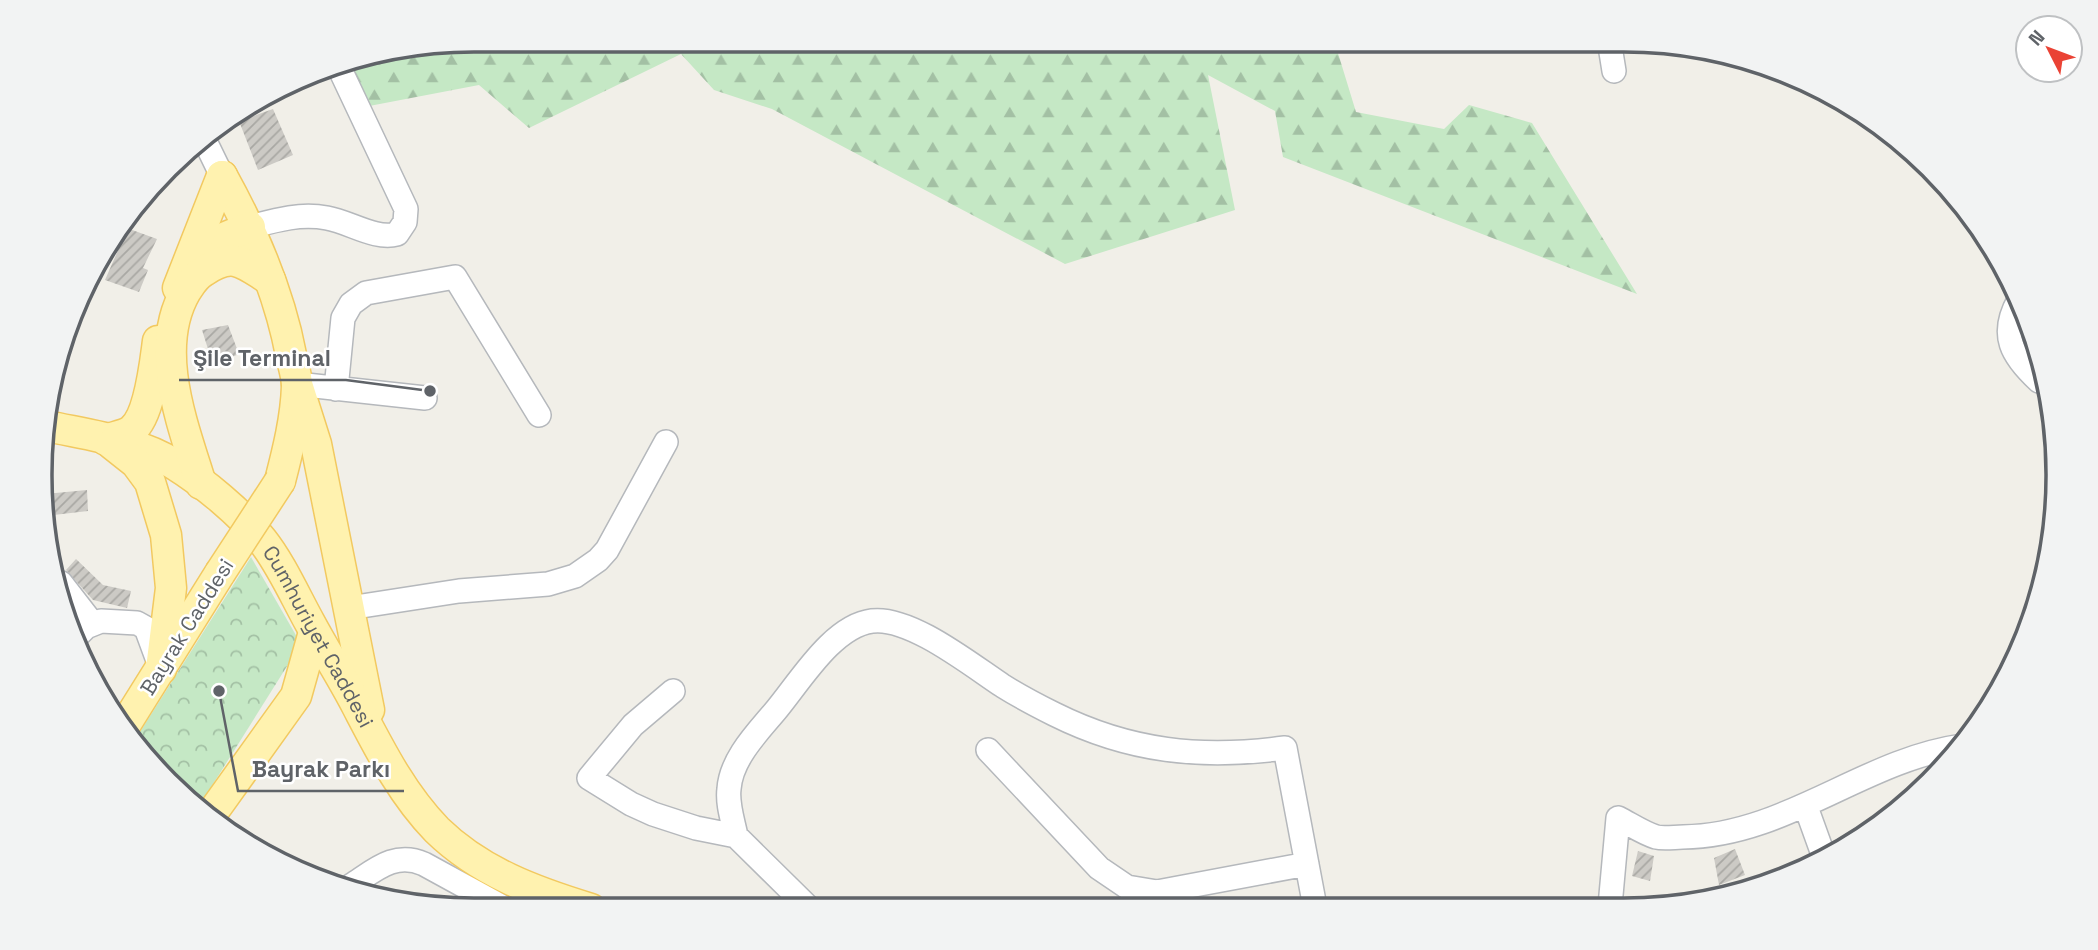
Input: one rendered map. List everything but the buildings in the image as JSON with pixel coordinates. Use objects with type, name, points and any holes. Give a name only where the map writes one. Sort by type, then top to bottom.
[{"type":"main road","name":"Bayrak Caddesi","points":[[130,718],[280,481],[291,436],[297,384],[288,339],[250,227],[222,176]]},
{"type":"main road","points":[[106,440],[132,430],[143,411],[151,389],[160,326],[188,268],[222,176]]},
{"type":"main road","points":[[188,268],[214,242],[250,227]]},
{"type":"main road","points":[[201,484],[180,415],[172,367],[173,329],[179,304],[195,276],[216,262],[238,260],[270,280]]},
{"type":"main road","points":[[297,384],[316,444],[374,738]]},
{"type":"main road","name":"Cumhuriyet Caddesi","points":[[55,428],[155,454],[216,495],[262,540],[341,676],[398,782],[415,806],[439,831],[493,871],[526,888],[557,898]]},
{"type":"main road","points":[[106,440],[136,463],[150,482],[166,535],[171,588],[161,668]]},
{"type":"main road","points":[[216,808],[296,696],[314,632]]},
{"type":"main road","points":[[296,696],[315,683],[341,676]]},
{"type":"street","points":[[1611,52],[1614,71]]},
{"type":"street","points":[[250,227],[295,216],[327,218],[387,236],[397,234],[405,222],[406,209],[342,74]]},
{"type":"street","name":"Bayrak Caddesi","points":[[208,148],[222,176]]},
{"type":"street","points":[[336,389],[343,318],[351,304],[366,293],[455,277],[539,415]]},
{"type":"street","points":[[2013,312],[2010,318],[2010,344],[2017,359],[2033,376]]},
{"type":"street","points":[[297,384],[425,398]]},
{"type":"street","points":[[349,608],[459,592],[548,584],[575,576],[607,550],[666,442]]},
{"type":"street","points":[[74,608],[85,629],[101,621],[142,625],[161,668]]},
{"type":"street","points":[[736,836],[729,788],[737,762],[756,735],[833,642],[852,627],[863,623],[892,622],[932,639],[1054,715],[1124,743],[1195,753],[1225,754],[1285,748],[1313,898]]},
{"type":"street","points":[[673,691],[634,724],[589,778],[653,814],[696,828],[736,836],[799,898]]},
{"type":"street","points":[[988,750],[1107,876],[1127,887],[1147,892],[1167,891],[1307,864]]},
{"type":"street","points":[[1611,898],[1618,818],[1658,837],[1709,837],[1755,825],[1805,807],[1884,767],[1944,750]]},
{"type":"street","points":[[1805,807],[1821,848]]},
{"type":"street","points":[[359,881],[390,861],[411,859],[486,898]]},
{"type":"green space","points":[[1338,52],[1356,112],[1444,129],[1469,105],[1532,123],[1637,294],[1283,157],[1275,111],[1208,75],[1235,210],[1065,264],[772,109],[714,90],[681,54],[529,128],[479,85],[364,107],[351,71],[393,61],[447,53]]},
{"type":"green space","points":[[251,557],[301,644],[204,799],[176,774],[140,732]]},
{"type":"place","name":"Şile Terminal","points":[[430,391]]},
{"type":"place","name":"Bayrak Parkı","points":[[219,691]]}]
